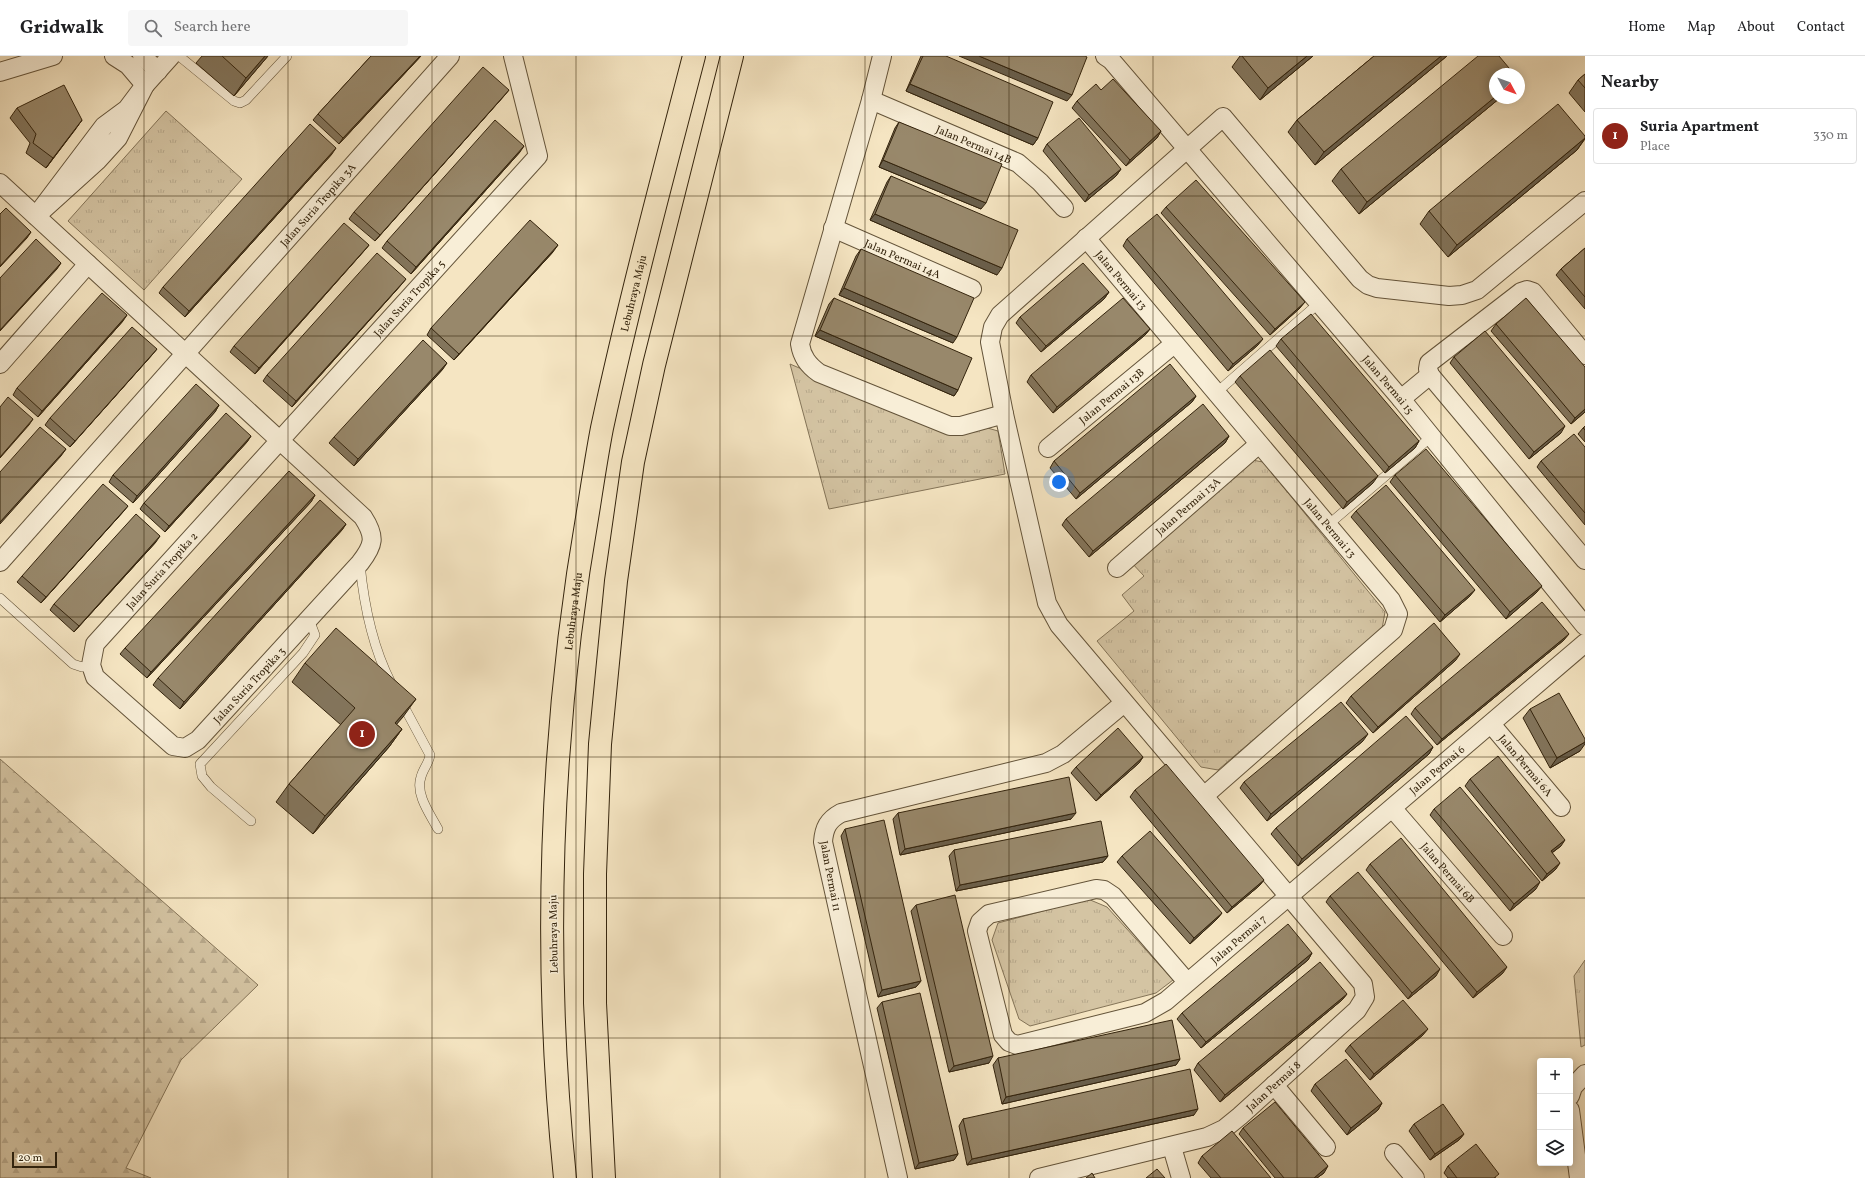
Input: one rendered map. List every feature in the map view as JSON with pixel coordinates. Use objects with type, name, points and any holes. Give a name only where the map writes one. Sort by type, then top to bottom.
[{"type":"highway","name":"Lebuhraya Maju","points":[[565,1178],[557,1100],[552,879],[557,769],[566,656],[582,543],[602,429],[656,203],[694,56]]},
{"type":"highway","points":[[604,1178],[595,1003],[595,874],[600,744],[616,581],[633,462],[654,366],[732,56]]},
{"type":"street","points":[[0,72],[27,60],[53,56]]},
{"type":"street","points":[[114,56],[128,65],[145,85]]},
{"type":"street","points":[[142,56],[158,71]]},
{"type":"street","points":[[36,216],[98,160],[118,138],[145,85],[171,56]]},
{"type":"street","name":"Jalan Suria Tropika 3A","points":[[0,562],[450,56]]},
{"type":"street","name":"Jalan Suria Tropika 5","points":[[280,440],[538,156],[513,56]]},
{"type":"street","points":[[882,56],[871,100],[800,344],[801,352],[811,367],[819,373],[950,426],[961,426],[1004,414]]},
{"type":"street","name":"Jalan Permai 15","points":[[1105,56],[1111,60],[1187,148],[1400,399],[1585,626]]},
{"type":"street","name":"Jalan Permai 14B","points":[[871,100],[1018,164],[1040,182],[1064,208]]},
{"type":"street","name":"Jalan Permai 8","points":[[1039,1178],[1207,1138],[1224,1129],[1357,1010],[1365,997],[1364,984],[1059,625],[1047,603],[1004,414],[990,342],[993,327],[1000,315],[1223,116],[1360,279],[1368,285],[1377,288],[1449,296],[1462,295],[1477,290],[1585,201]]},
{"type":"street","name":"Jalan Suria Tropika 3","points":[[0,183],[363,517],[370,528],[372,540],[370,551],[360,563],[198,740],[185,748],[172,746],[126,706],[95,677],[91,665]]},
{"type":"street","name":"Jalan Permai 14A","points":[[833,228],[972,289]]},
{"type":"street","name":"Jalan Permai 13","points":[[1086,238],[1391,600],[1398,614],[1393,630],[1204,796]]},
{"type":"street","points":[[0,364],[88,264]]},
{"type":"street","points":[[1585,355],[1533,292],[1527,290],[1522,292],[1429,363],[1428,369],[1430,376],[1585,560]]},
{"type":"street","name":"Jalan Permai 13B","points":[[1048,448],[1174,344]]},
{"type":"street","points":[[1400,399],[1430,376]]},
{"type":"street","name":"Jalan Suria Tropika 2","points":[[91,665],[94,644],[280,440]]},
{"type":"street","name":"Jalan Permai 13A","points":[[1117,568],[1259,444]]},
{"type":"street","name":"Jalan Permai 6","points":[[1289,896],[1393,809],[1585,643]]},
{"type":"street","name":"Jalan Permai 11","points":[[898,1178],[823,842],[823,833],[827,824],[841,813],[1046,763],[1063,754],[1124,703]]},
{"type":"street","name":"Jalan Permai 6A","points":[[1490,724],[1561,807]]},
{"type":"street","name":"Jalan Permai 6B","points":[[1393,809],[1503,936]]},
{"type":"street","name":"Jalan Permai 7","points":[[1187,982],[1113,896],[1104,890],[1096,889],[989,914],[980,922],[977,931],[1003,1035],[1009,1042],[1017,1044],[1144,1013],[1166,1001],[1289,896]]},
{"type":"street","points":[[1570,1094],[1572,1087],[1584,1075]]},
{"type":"street","points":[[1274,1085],[1326,1147]]},
{"type":"street","points":[[1573,1130],[1579,1178]]},
{"type":"street","points":[[1172,1147],[1181,1178]]},
{"type":"street","points":[[1394,1153],[1415,1178]]},
{"type":"lane","points":[[179,56],[234,101],[240,103],[246,100],[287,56]]},
{"type":"lane","points":[[1216,393],[1319,303]]},
{"type":"lane","points":[[1328,525],[1431,437]]},
{"type":"lane","points":[[360,563],[363,593],[372,636],[382,665],[430,754],[429,762],[421,775],[419,784],[421,795],[438,829]]},
{"type":"lane","points":[[0,598],[73,664],[82,667],[91,665]]},
{"type":"lane","points":[[251,821],[211,787],[202,776],[200,764],[302,653],[315,635],[308,620]]},
{"type":"green space","points":[[166,111],[242,179],[144,290],[68,221]]},
{"type":"green space","points":[[790,364],[955,435],[984,427],[998,431],[1005,474],[829,509]]},
{"type":"green space","points":[[1252,460],[1263,462],[1385,612],[1382,629],[1218,770],[1201,767],[1097,641],[1134,611],[1122,595],[1144,576],[1130,561]]},
{"type":"green space","points":[[0,759],[258,985],[181,1060],[126,1168],[151,1178],[0,1178]]},
{"type":"green space","points":[[1088,899],[1107,907],[1173,980],[1156,993],[1030,1026],[1019,1019],[992,940],[998,923]]},
{"type":"green space","points":[[1585,960],[1585,1045],[1581,1047],[1574,976]]},
{"type":"building","points":[[222,56],[265,56],[246,78]]},
{"type":"building","points":[[371,56],[420,56],[343,138],[318,114]]},
{"type":"building","points":[[923,56],[946,56],[1053,102],[1038,138],[910,84]]},
{"type":"building","points":[[979,56],[1085,56],[1087,57],[1072,95]]},
{"type":"building","points":[[1242,56],[1307,56],[1268,88]]},
{"type":"building","points":[[1374,56],[1441,56],[1324,152],[1297,120]]},
{"type":"building","points":[[1478,56],[1499,56],[1509,68],[1489,68],[1489,102],[1367,202],[1341,169]]},
{"type":"building","points":[[483,67],[509,90],[380,235],[354,212]]},
{"type":"building","points":[[1585,74],[1585,88],[1578,80]]},
{"type":"building","points":[[1113,79],[1161,131],[1130,160],[1077,101],[1096,84],[1101,90]]},
{"type":"building","points":[[64,85],[82,120],[53,158],[33,143],[36,134],[17,108]]},
{"type":"building","points":[[1558,104],[1585,136],[1585,138],[1457,245],[1429,211]]},
{"type":"building","points":[[1079,118],[1121,169],[1089,195],[1047,144]]},
{"type":"building","points":[[495,120],[524,146],[416,267],[387,241]]},
{"type":"building","points":[[899,122],[1002,164],[986,203],[883,160]]},
{"type":"building","points":[[310,124],[336,148],[189,311],[163,287]]},
{"type":"building","points":[[891,176],[1018,230],[1002,268],[875,214]]},
{"type":"building","points":[[1196,180],[1305,302],[1275,329],[1166,207]]},
{"type":"building","points":[[6,208],[31,232],[0,266],[0,214]]},
{"type":"building","points":[[1157,214],[1263,339],[1233,364],[1127,239]]},
{"type":"building","points":[[530,220],[558,245],[459,354],[431,328]]},
{"type":"building","points":[[344,223],[369,245],[259,368],[234,346]]},
{"type":"building","points":[[36,239],[61,263],[0,330],[0,278]]},
{"type":"building","points":[[1585,248],[1585,297],[1561,269]]},
{"type":"building","points":[[861,249],[974,298],[957,337],[844,288]]},
{"type":"building","points":[[377,253],[406,279],[296,401],[267,375]]},
{"type":"building","points":[[1083,263],[1109,292],[1046,346],[1020,317]]},
{"type":"building","points":[[102,293],[127,315],[42,411],[17,388]]},
{"type":"building","points":[[834,298],[972,358],[958,390],[820,330]]},
{"type":"building","points":[[1123,298],[1150,329],[1057,407],[1031,375]]},
{"type":"building","points":[[1526,298],[1585,367],[1585,409],[1575,418],[1496,324]]},
{"type":"building","points":[[1311,314],[1419,441],[1389,467],[1281,339]]},
{"type":"building","points":[[132,327],[157,349],[75,441],[50,418]]},
{"type":"building","points":[[1485,331],[1565,426],[1534,452],[1454,357]]},
{"type":"building","points":[[423,340],[447,363],[358,459],[334,437]]},
{"type":"building","points":[[1270,350],[1378,476],[1347,502],[1240,376]]},
{"type":"building","points":[[1170,364],[1196,396],[1080,493],[1054,461]]},
{"type":"building","points":[[196,384],[219,405],[137,496],[113,475]]},
{"type":"building","points":[[8,397],[33,419],[0,457],[0,407]]},
{"type":"building","points":[[1203,404],[1229,436],[1093,551],[1066,519]]},
{"type":"building","points":[[226,413],[251,436],[169,526],[144,503]]},
{"type":"building","points":[[40,427],[66,449],[0,522],[0,472]]},
{"type":"building","points":[[1574,434],[1585,447],[1585,513],[1541,461]]},
{"type":"building","points":[[1426,449],[1542,586],[1510,612],[1395,475]]},
{"type":"building","points":[[289,471],[315,495],[151,672],[125,648]]},
{"type":"building","points":[[103,484],[128,506],[46,597],[22,576]]},
{"type":"building","points":[[1386,485],[1475,590],[1445,615],[1356,511]]},
{"type":"building","points":[[320,500],[346,524],[184,702],[158,678]]},
{"type":"building","points":[[136,514],[160,536],[79,626],[54,604]]},
{"type":"building","points":[[1542,602],[1569,634],[1442,739],[1415,708]]},
{"type":"building","points":[[1434,623],[1460,654],[1378,727],[1351,696]]},
{"type":"building","points":[[336,628],[416,699],[395,723],[402,729],[325,816],[289,784],[355,708],[305,663]]},
{"type":"building","points":[[1559,693],[1585,739],[1585,742],[1557,758],[1530,709]]},
{"type":"building","points":[[1341,702],[1368,734],[1271,814],[1244,782]]},
{"type":"building","points":[[1406,716],[1433,747],[1302,859],[1276,828]]},
{"type":"building","points":[[1118,728],[1143,757],[1101,795],[1076,767]]},
{"type":"building","points":[[1498,756],[1565,840],[1551,851],[1560,863],[1547,874],[1470,779]]},
{"type":"building","points":[[1166,764],[1264,880],[1232,907],[1135,790]]},
{"type":"building","points":[[1069,777],[1076,813],[905,849],[898,813]]},
{"type":"building","points":[[1460,787],[1540,882],[1514,904],[1434,809]]},
{"type":"building","points":[[884,820],[921,981],[882,990],[845,829]]},
{"type":"building","points":[[1101,821],[1108,856],[960,885],[954,850]]},
{"type":"building","points":[[1150,831],[1222,913],[1194,938],[1122,856]]},
{"type":"building","points":[[1401,838],[1507,967],[1477,992],[1370,864]]},
{"type":"building","points":[[1358,872],[1440,969],[1412,993],[1330,896]]},
{"type":"building","points":[[955,895],[993,1056],[954,1066],[916,905]]},
{"type":"building","points":[[1288,924],[1312,953],[1206,1042],[1182,1013]]},
{"type":"building","points":[[1320,962],[1347,994],[1225,1095],[1198,1063]]},
{"type":"building","points":[[920,993],[958,1154],[919,1163],[882,1002]]},
{"type":"building","points":[[1403,1000],[1428,1029],[1374,1074],[1350,1045]]},
{"type":"building","points":[[1172,1020],[1180,1059],[1006,1097],[998,1058]]},
{"type":"building","points":[[1346,1059],[1382,1103],[1351,1128],[1315,1084]]},
{"type":"building","points":[[1190,1069],[1198,1109],[972,1159],[963,1119]]},
{"type":"building","points":[[1275,1102],[1328,1166],[1314,1178],[1284,1178],[1243,1128]]},
{"type":"building","points":[[1443,1104],[1464,1134],[1435,1154],[1414,1124]]},
{"type":"building","points":[[1232,1131],[1271,1178],[1221,1178],[1202,1156]]},
{"type":"building","points":[[1476,1144],[1499,1174],[1494,1178],[1457,1178],[1448,1166]]},
{"type":"building","points":[[1157,1169],[1165,1178],[1146,1178]]},
{"type":"building","points":[[1092,1173],[1095,1178],[1086,1178]]},
{"type":"place","name":"Suria Apartment","points":[[362,734]]}]
